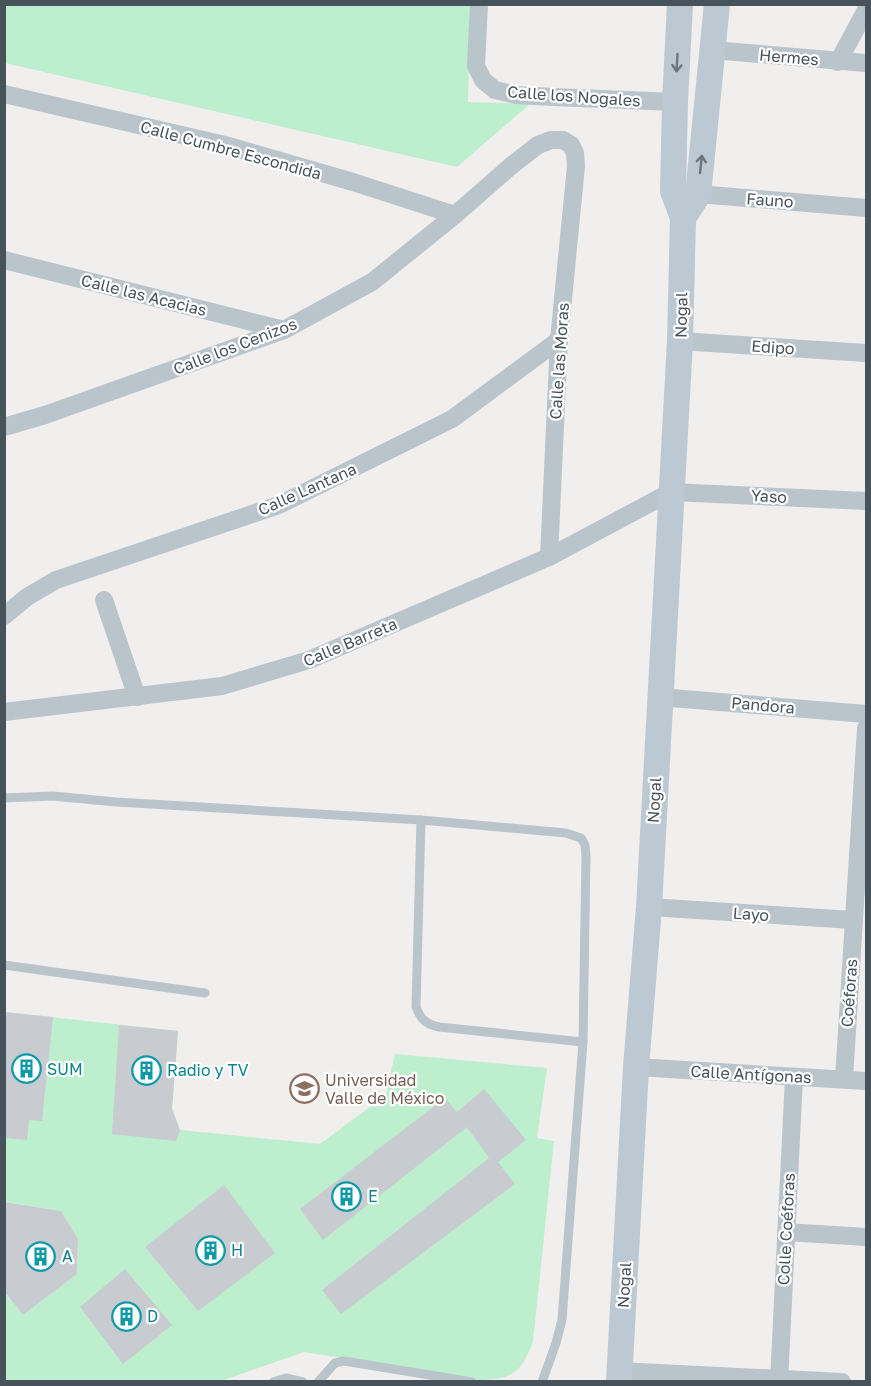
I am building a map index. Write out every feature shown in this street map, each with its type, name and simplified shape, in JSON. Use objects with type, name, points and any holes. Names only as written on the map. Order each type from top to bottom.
[{"type":"street","name":"Calle los Nogales","points":[[479,4],[476,66],[483,80],[495,90],[516,95],[675,102]]},
{"type":"street","points":[[680,4],[675,102],[686,193]]},
{"type":"street","points":[[686,193],[712,50],[717,4]]},
{"type":"street","points":[[838,62],[867,10]]},
{"type":"street","name":"Hermes","points":[[712,50],[867,63]]},
{"type":"street","name":"Calle Cumbre Escondida","points":[[4,94],[225,146],[353,182],[455,216]]},
{"type":"street","name":"Calle los Cenizos","points":[[4,427],[45,415],[284,330],[372,282],[455,216],[538,145],[551,140],[563,140],[571,145],[575,153],[576,166]]},
{"type":"street","name":"Calle las Moras","points":[[549,556],[559,340],[576,166]]},
{"type":"street","name":"Fauno","points":[[686,193],[867,208]]},
{"type":"street","name":"Nogal","points":[[619,1376],[636,1067],[649,907],[686,193]]},
{"type":"street","name":"Calle las Acacias","points":[[4,260],[284,330]]},
{"type":"street","name":"Calle Lantana","points":[[4,616],[27,597],[56,580],[279,505],[442,424],[559,340]]},
{"type":"street","name":"Edipo","points":[[680,341],[867,353]]},
{"type":"street","name":"Calle Barreta","points":[[4,712],[222,686],[309,660],[549,556],[671,492]]},
{"type":"street","name":"Yaso","points":[[671,492],[867,501]]},
{"type":"street","points":[[104,600],[137,697]]},
{"type":"street","name":"Pandora","points":[[659,697],[867,714]]},
{"type":"street","name":"Coéforas","points":[[844,1079],[867,728]]},
{"type":"street","name":"Layo","points":[[649,907],[854,920]]},
{"type":"street","name":"Calle Antígonas","points":[[636,1067],[867,1081]]},
{"type":"street","name":"Colle Coéforas","points":[[779,1380],[794,1077]]},
{"type":"street","points":[[786,1232],[867,1237]]},
{"type":"street","points":[[619,1376],[842,1382]]},
{"type":"lane","points":[[4,798],[53,796],[116,802],[422,820],[566,833],[581,838],[585,845],[586,856],[583,1042],[562,1320],[542,1382]]},
{"type":"lane","points":[[422,820],[416,1007],[420,1018],[428,1024],[439,1027],[583,1042]]},
{"type":"lane","points":[[4,965],[205,993]]},
{"type":"lane","points":[[318,1382],[335,1363],[344,1362],[472,1382]]},
{"type":"lane","points":[[273,1382],[286,1378],[303,1382]]},
{"type":"green space","points":[[5,5],[470,5],[468,102],[530,104],[457,167],[5,63]]},
{"type":"green space","points":[[5,1012],[178,1031],[172,1108],[180,1130],[320,1144],[386,1095],[395,1054],[547,1068],[537,1138],[554,1141],[533,1341],[525,1360],[508,1376],[479,1380],[304,1352],[221,1381],[5,1381],[4,1292],[23,1315],[77,1274],[78,1239],[61,1211],[5,1202]]},
{"type":"building","name":"SUM","points":[[4,1012],[53,1017],[42,1121],[29,1120],[27,1140],[4,1138]]},
{"type":"building","name":"Radio y TV","points":[[119,1025],[178,1031],[172,1109],[180,1130],[176,1141],[112,1134]]},
{"type":"building","name":"E","points":[[484,1089],[526,1140],[498,1162],[515,1184],[341,1314],[322,1290],[489,1158],[467,1127],[323,1240],[300,1209],[445,1098],[457,1112]]},
{"type":"building","name":"H","points":[[224,1185],[275,1253],[198,1311],[145,1247]]},
{"type":"building","name":"A","points":[[4,1202],[61,1211],[78,1239],[77,1274],[23,1315],[4,1291]]},
{"type":"building","name":"D","points":[[125,1269],[172,1325],[123,1364],[80,1307]]},
{"type":"place","name":"SUM","points":[[26,1069]]},
{"type":"place","name":"Radio y TV","points":[[146,1070]]},
{"type":"place","name":"Universidad Valle de México","points":[[304,1089]]},
{"type":"place","name":"E","points":[[347,1196]]},
{"type":"place","name":"H","points":[[210,1250]]},
{"type":"place","name":"A","points":[[41,1256]]},
{"type":"place","name":"D","points":[[126,1316]]}]
